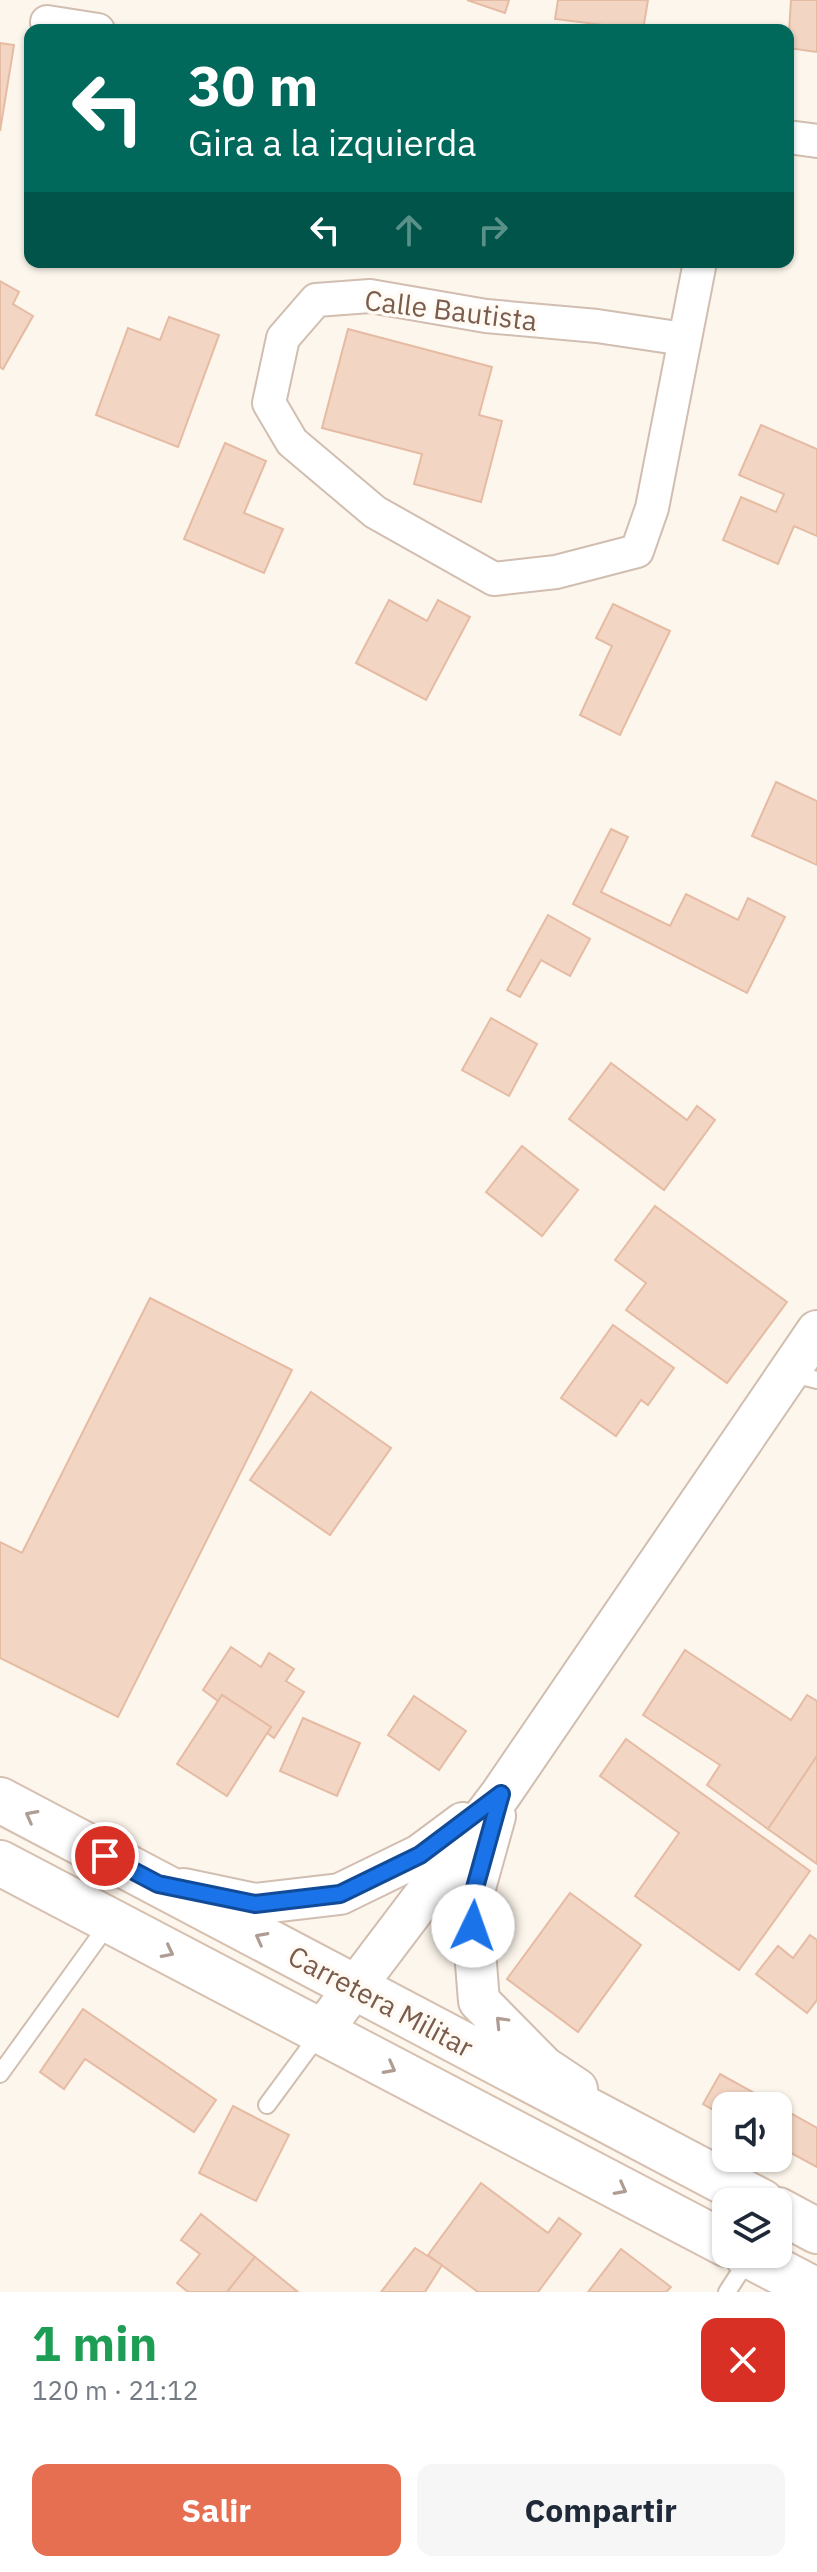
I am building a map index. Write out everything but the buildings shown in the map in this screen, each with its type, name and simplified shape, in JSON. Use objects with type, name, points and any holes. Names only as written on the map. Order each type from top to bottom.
[{"type":"main road","name":"Carretera Militar","points":[[0,1800],[735,2188]]},
{"type":"main road","name":"Carretera Militar","points":[[0,1863],[712,2236]]},
{"type":"main road","points":[[792,2218],[817,2231]]},
{"type":"main road","name":"Carretera Militar","points":[[773,2268],[817,2291]]},
{"type":"street","points":[[47,22],[60,24]]},
{"type":"street","points":[[794,138],[817,141]]},
{"type":"street","name":"Calle Bautista","points":[[684,339],[597,326],[486,316],[370,296],[316,300],[283,338],[269,403],[292,442],[375,512],[494,579],[556,572],[637,551],[652,508],[699,268]]},
{"type":"street","points":[[321,2032],[501,1794],[802,1376],[817,1331]]},
{"type":"street","points":[[158,1884],[255,1904],[340,1894],[420,1855],[501,1794]]},
{"type":"street","points":[[501,1794],[471,1902],[479,2001],[544,2067],[672,2156]]},
{"type":"lane","points":[[0,2074],[110,1922]]},
{"type":"lane","points":[[267,2105],[321,2032]]},
{"type":"lane","points":[[727,2292],[735,2268]]},
{"type":"route","points":[[105,1856],[158,1884],[255,1904],[340,1894],[420,1855],[501,1794],[471,1902],[473,1926]]}]
